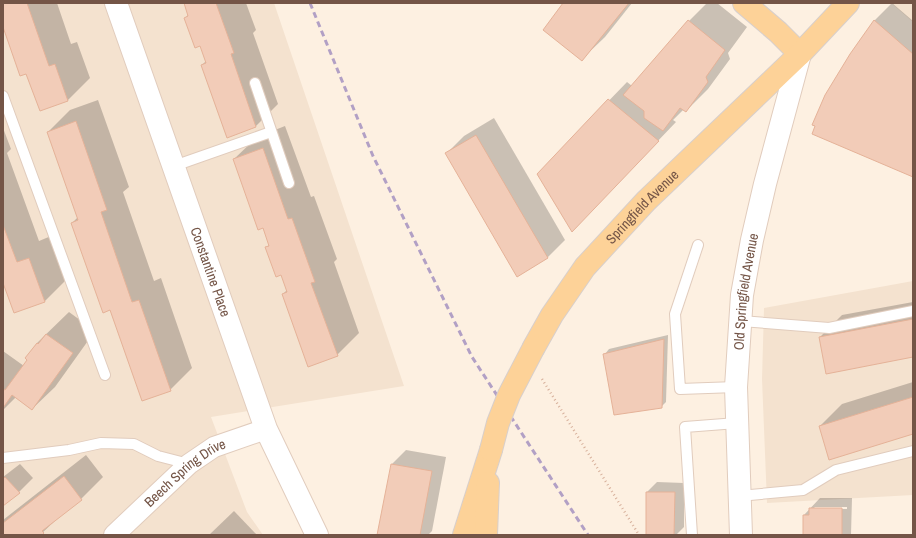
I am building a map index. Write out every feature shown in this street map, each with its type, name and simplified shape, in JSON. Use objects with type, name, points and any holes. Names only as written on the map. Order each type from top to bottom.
[{"type":"main road","points":[[744,3],[778,32],[800,54]]},
{"type":"main road","name":"Springfield Avenue","points":[[464,535],[498,423],[509,395],[552,315],[585,267],[646,201],[800,54],[848,3]]},
{"type":"main road","name":"Springfield Avenue","points":[[486,535],[487,497],[491,450]]},
{"type":"street","name":"Constantine Place","points":[[116,3],[266,429],[317,535]]},
{"type":"street","name":"Old Springfield Avenue","points":[[741,535],[736,387],[742,295],[764,184],[800,54]]},
{"type":"street","name":"Beech Spring Drive","points":[[114,535],[189,464],[214,447],[266,429]]},
{"type":"lane","points":[[255,83],[289,183]]},
{"type":"lane","points":[[3,96],[105,375]]},
{"type":"lane","points":[[174,166],[272,132]]},
{"type":"lane","points":[[698,245],[675,314],[680,389],[736,387]]},
{"type":"lane","points":[[741,321],[829,328],[913,311]]},
{"type":"lane","points":[[692,535],[685,427],[737,423]]},
{"type":"lane","points":[[3,458],[69,450],[101,443],[134,444],[158,456],[189,464]]},
{"type":"lane","points":[[739,496],[803,490],[836,470],[913,451]]},
{"type":"path","points":[[531,352],[639,535]]},
{"type":"shaded area","points":[[3,3],[274,3],[404,386],[211,417],[247,512],[263,535],[3,535]]},
{"type":"shaded area","points":[[891,3],[913,3],[913,22]]},
{"type":"shaded area","points":[[913,281],[913,495],[767,503],[762,379],[764,308]]},
{"type":"building","points":[[3,3],[27,3],[49,66],[55,64],[68,101],[40,111],[26,74],[20,76],[3,27]]},
{"type":"building","points":[[184,3],[216,3],[234,53],[231,54],[256,127],[227,138],[201,65],[206,63],[200,46],[195,48],[184,18],[188,16]]},
{"type":"building","points":[[563,3],[629,3],[582,61],[543,30]]},
{"type":"building","points":[[688,20],[725,50],[706,77],[708,82],[686,112],[680,108],[663,131],[644,118],[644,111],[623,95]]},
{"type":"building","points":[[874,20],[913,54],[913,177],[812,134],[815,126],[812,125],[825,95],[850,54]]},
{"type":"building","points":[[608,99],[659,141],[572,232],[537,174]]},
{"type":"building","points":[[76,121],[107,210],[101,212],[132,302],[139,300],[171,391],[142,401],[110,310],[103,313],[71,223],[78,220],[47,132]]},
{"type":"building","points":[[476,135],[548,258],[517,277],[445,153]]},
{"type":"building","points":[[263,148],[288,219],[292,218],[315,282],[311,283],[338,356],[308,367],[282,294],[287,292],[281,275],[276,277],[265,247],[269,246],[263,228],[258,230],[233,159]]},
{"type":"building","points":[[3,225],[17,262],[29,258],[45,302],[14,313],[3,283]]},
{"type":"building","points":[[913,319],[913,357],[826,374],[819,337]]},
{"type":"building","points":[[46,334],[73,353],[32,410],[12,395],[3,408],[3,389],[5,390],[27,360],[25,358]]},
{"type":"building","points":[[664,339],[662,408],[614,415],[603,354]]},
{"type":"building","points":[[913,397],[913,434],[829,460],[819,426]]},
{"type":"building","points":[[391,464],[432,471],[420,535],[377,535]]},
{"type":"building","points":[[64,476],[82,500],[42,531],[44,533],[42,535],[3,535],[3,523]]},
{"type":"building","points":[[5,477],[20,493],[3,506],[3,479]]},
{"type":"building","points":[[646,492],[675,492],[674,535],[646,535]]},
{"type":"building","points":[[809,508],[842,508],[842,535],[803,535],[803,515],[809,515]]},
{"type":"railway","points":[[310,3],[373,156],[472,357],[588,535]]}]
